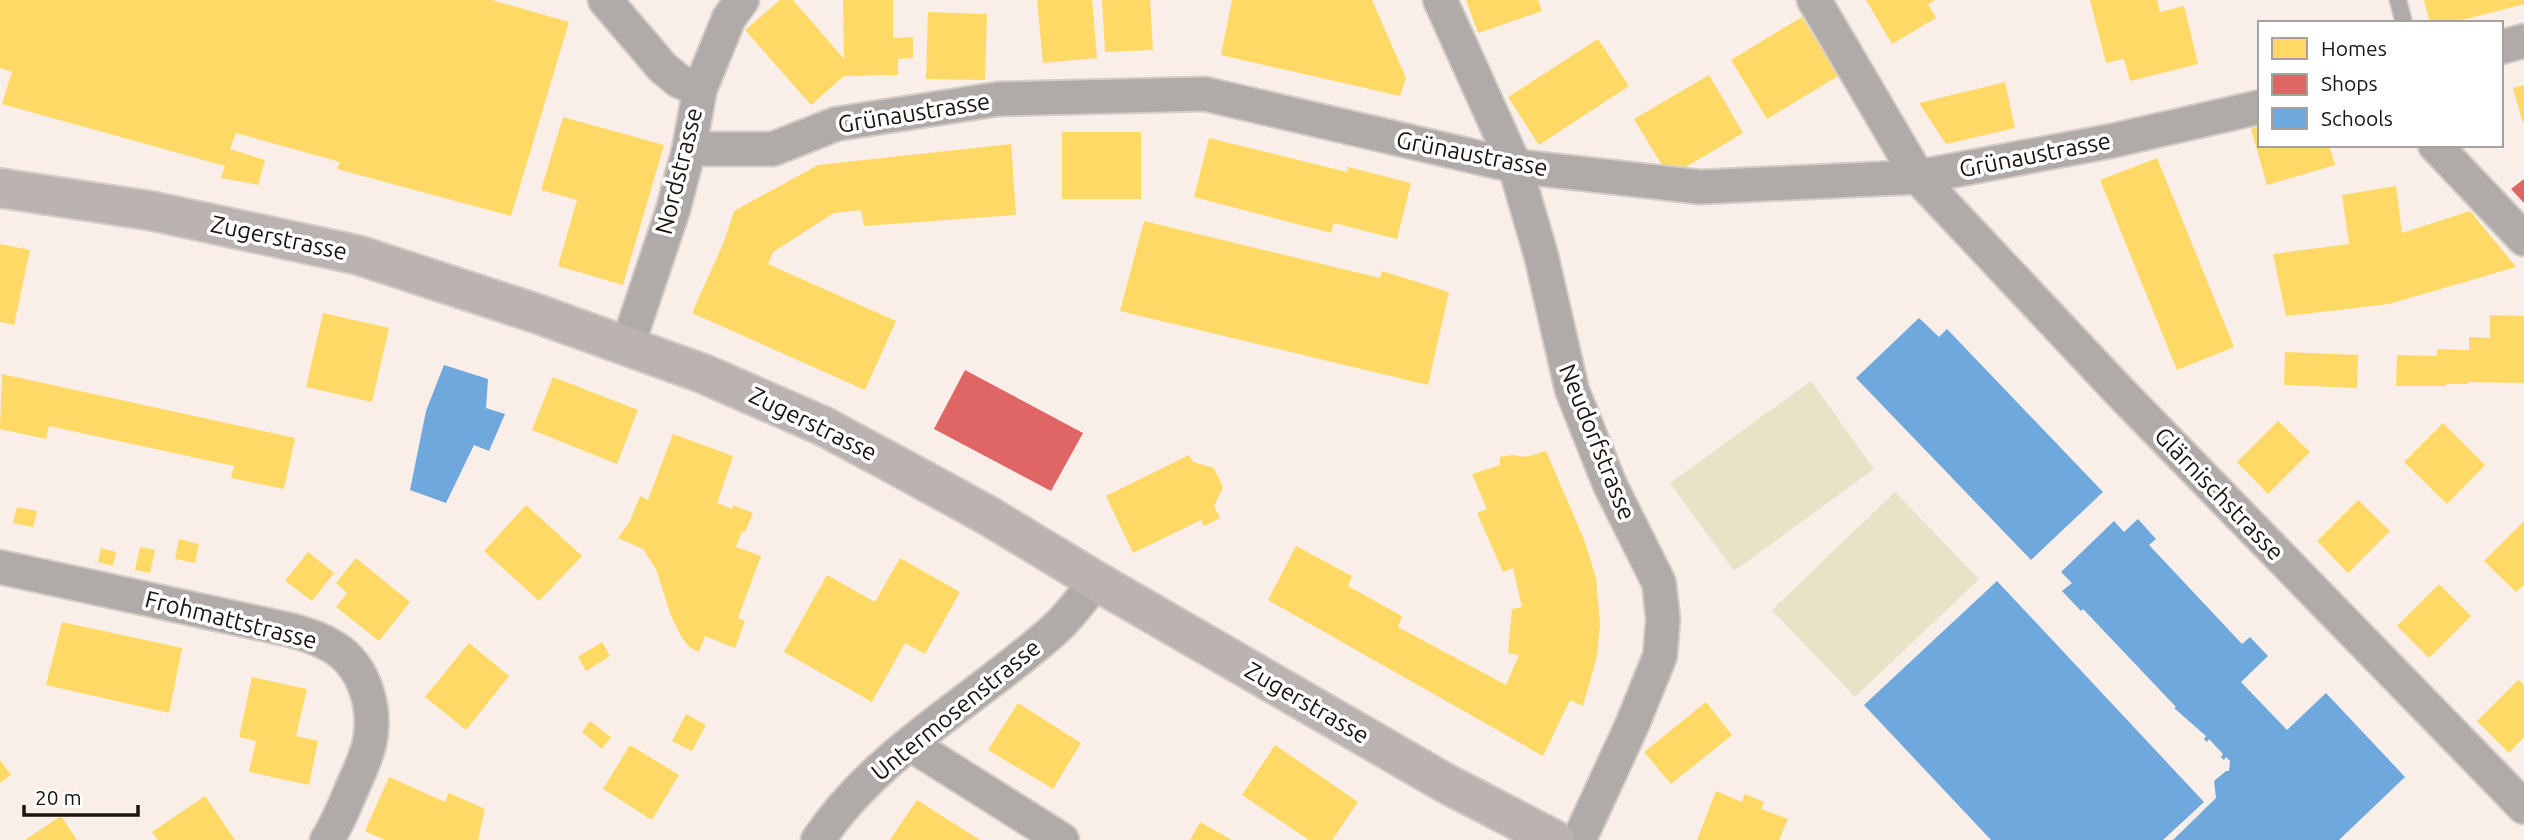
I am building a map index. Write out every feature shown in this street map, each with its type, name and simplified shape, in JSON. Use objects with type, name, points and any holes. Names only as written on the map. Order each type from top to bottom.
[{"type":"main road","name":"Zugerstrasse","points":[[0,188],[152,211],[358,255],[454,285],[704,374],[823,425],[987,515],[1447,784],[1555,840]]},
{"type":"street","points":[[605,0],[663,68],[680,81],[700,89]]},
{"type":"street","name":"Nordstrasse","points":[[627,347],[673,210],[689,149],[700,89],[729,18],[742,0]]},
{"type":"street","name":"Neudorfstrasse","points":[[1440,0],[1516,166],[1541,255],[1572,390],[1610,485],[1659,583],[1664,618],[1660,656],[1632,726],[1579,840]]},
{"type":"street","name":"Glärnischstrasse","points":[[1814,0],[1918,177],[2121,393],[2524,807]]},
{"type":"street","points":[[2503,46],[2524,41]]},
{"type":"street","name":"Grünaustrasse","points":[[689,149],[773,149],[836,124],[998,99],[1205,94],[1516,166],[1700,187],[1918,177],[2111,141],[2258,107]]},
{"type":"street","points":[[2437,147],[2524,239]]},
{"type":"street","name":"Frohmattstrasse","points":[[0,567],[290,630],[314,636],[337,649],[355,668],[367,690],[371,713],[369,743],[336,827],[327,840]]},
{"type":"street","name":"Untermosenstrasse","points":[[817,840],[832,818],[910,744],[1056,629],[1096,581]]},
{"type":"street","points":[[910,744],[1062,840]]},
{"type":"lane","points":[[2398,0],[2403,21]]},
{"type":"shaded area","points":[[1811,381],[1874,469],[1734,571],[1670,483]]},
{"type":"shaded area","points":[[1895,492],[1979,579],[1855,697],[1772,610]]},
{"type":"building: Homes","points":[[0,0],[492,0],[569,22],[511,216],[337,169],[340,162],[236,133],[230,149],[265,160],[258,185],[221,178],[225,166],[2,104],[12,72],[0,68]]},
{"type":"building: Homes","points":[[780,0],[793,0],[844,59],[843,0],[893,0],[893,38],[913,37],[913,58],[898,59],[898,75],[844,76],[811,105],[745,30]]},
{"type":"building: Homes","points":[[1037,0],[1092,0],[1097,58],[1043,63]]},
{"type":"building: Homes","points":[[1102,0],[1150,0],[1153,50],[1105,52]]},
{"type":"building: Homes","points":[[1232,0],[1372,0],[1406,78],[1400,96],[1221,55]]},
{"type":"building: Homes","points":[[1466,0],[1538,0],[1542,11],[1478,33]]},
{"type":"building: Homes","points":[[1866,0],[1935,0],[1928,4],[1936,18],[1892,44]]},
{"type":"building: Homes","points":[[2090,0],[2157,0],[2160,12],[2184,6],[2198,64],[2130,81],[2124,59],[2106,63]]},
{"type":"building: Homes","points":[[2424,0],[2524,0],[2524,4],[2459,21],[2429,21]]},
{"type":"building: Homes","points":[[928,12],[987,14],[985,80],[926,79]]},
{"type":"building: Homes","points":[[1802,17],[1838,76],[1767,119],[1731,60]]},
{"type":"building: Homes","points":[[1598,39],[1629,86],[1539,145],[1508,97]]},
{"type":"building: Homes","points":[[1709,75],[1743,133],[1669,177],[1634,119]]},
{"type":"building: Homes","points":[[2005,82],[2015,128],[1946,144],[1919,103]]},
{"type":"building: Homes","points":[[2524,85],[2524,122],[2523,123],[2513,88]]},
{"type":"building: Homes","points":[[563,117],[664,145],[623,285],[558,266],[577,200],[541,190]]},
{"type":"building: Homes","points":[[2258,127],[2258,147],[2330,147],[2335,165],[2267,185],[2251,129]]},
{"type":"building: Homes","points":[[1062,132],[1141,132],[1141,199],[1062,199]]},
{"type":"building: Homes","points":[[1209,138],[1347,172],[1348,167],[1411,183],[1397,239],[1334,223],[1331,233],[1194,197]]},
{"type":"building: Homes","points":[[1011,144],[1016,215],[864,226],[861,210],[834,213],[773,252],[768,264],[896,321],[865,390],[692,313],[723,244],[734,211],[818,165]]},
{"type":"building: Homes","points":[[2157,158],[2234,347],[2177,370],[2100,180]]},
{"type":"building: Homes","points":[[2396,186],[2402,233],[2470,211],[2516,267],[2389,304],[2286,316],[2273,254],[2349,244],[2342,195]]},
{"type":"building: Homes","points":[[1144,221],[1380,278],[1382,271],[1449,292],[1428,385],[1120,311]]},
{"type":"building: Homes","points":[[0,244],[30,250],[14,325],[0,322]]},
{"type":"building: Homes","points":[[323,313],[389,328],[372,402],[306,387]]},
{"type":"building: Homes","points":[[2490,315],[2524,316],[2524,383],[2468,382],[2446,386],[2396,386],[2397,355],[2437,356],[2437,349],[2469,350],[2469,337],[2490,338]]},
{"type":"building: Homes","points":[[2285,352],[2358,355],[2357,388],[2284,385]]},
{"type":"building: Homes","points":[[2,374],[295,438],[284,489],[231,478],[234,466],[49,426],[46,439],[0,429]]},
{"type":"building: Homes","points":[[553,377],[638,410],[617,464],[532,430]]},
{"type":"building: Homes","points":[[2278,421],[2310,452],[2268,494],[2237,462]]},
{"type":"building: Homes","points":[[2443,423],[2485,465],[2447,504],[2404,462]]},
{"type":"building: Homes","points":[[673,434],[733,456],[717,503],[732,509],[733,505],[753,513],[736,547],[761,556],[738,618],[745,621],[735,648],[705,636],[699,652],[689,647],[671,616],[656,569],[643,549],[618,538],[630,521],[640,496],[648,500]]},
{"type":"building: Homes","points":[[1546,451],[1585,542],[1596,578],[1600,624],[1597,656],[1583,706],[1570,700],[1543,756],[1268,600],[1296,546],[1352,576],[1348,586],[1402,616],[1398,627],[1506,685],[1519,655],[1508,653],[1512,609],[1522,607],[1513,568],[1503,572],[1477,513],[1487,509],[1472,474],[1500,465],[1500,457],[1526,457]]},
{"type":"building: Homes","points":[[1189,455],[1193,462],[1214,468],[1223,487],[1214,506],[1220,518],[1204,526],[1201,520],[1133,553],[1106,496]]},
{"type":"building: Homes","points":[[2358,500],[2390,531],[2348,573],[2317,541]]},
{"type":"building: Homes","points":[[526,505],[582,556],[539,601],[484,551]]},
{"type":"building: Homes","points":[[17,507],[37,511],[33,527],[13,523]]},
{"type":"building: Homes","points":[[2524,521],[2524,585],[2516,592],[2484,561]]},
{"type":"building: Homes","points":[[179,539],[199,544],[195,563],[175,559]]},
{"type":"building: Homes","points":[[140,547],[155,550],[150,573],[135,570]]},
{"type":"building: Homes","points":[[101,548],[116,552],[113,566],[98,562]]},
{"type":"building: Homes","points":[[308,552],[334,573],[312,601],[285,581]]},
{"type":"building: Homes","points":[[356,558],[410,602],[379,641],[336,607],[347,593],[336,583]]},
{"type":"building: Homes","points":[[900,558],[960,592],[925,654],[905,643],[872,702],[784,652],[827,575],[875,602]]},
{"type":"building: Homes","points":[[2439,584],[2471,616],[2429,658],[2397,626]]},
{"type":"building: Homes","points":[[62,622],[182,648],[169,713],[46,685]]},
{"type":"building: Homes","points":[[602,642],[610,656],[586,671],[578,657]]},
{"type":"building: Homes","points":[[469,643],[509,676],[466,730],[425,697]]},
{"type":"building: Homes","points":[[252,677],[307,689],[296,736],[318,741],[309,785],[249,772],[256,741],[239,737]]},
{"type":"building: Homes","points":[[2518,680],[2524,685],[2524,737],[2509,753],[2477,721]]},
{"type":"building: Homes","points":[[1706,702],[1732,735],[1671,784],[1644,752]]},
{"type":"building: Homes","points":[[1018,703],[1081,743],[1053,789],[988,750]]},
{"type":"building: Homes","points":[[686,714],[706,725],[692,751],[672,741]]},
{"type":"building: Homes","points":[[590,721],[611,737],[602,749],[582,732]]},
{"type":"building: Homes","points":[[630,745],[679,775],[652,820],[603,789]]},
{"type":"building: Homes","points":[[1275,745],[1358,802],[1332,840],[1309,840],[1242,795]]},
{"type":"building: Homes","points":[[0,760],[11,775],[0,783]]},
{"type":"building: Homes","points":[[389,777],[445,802],[449,793],[485,809],[478,840],[385,840],[365,831]]},
{"type":"building: Homes","points":[[1716,791],[1742,802],[1745,794],[1764,802],[1761,809],[1788,819],[1779,840],[1697,840]]},
{"type":"building: Homes","points":[[205,796],[235,840],[158,840],[152,832]]},
{"type":"building: Homes","points":[[917,800],[980,840],[890,840]]},
{"type":"building: Homes","points":[[61,816],[77,840],[25,840]]},
{"type":"building: Homes","points":[[1200,822],[1232,840],[1190,840]]},
{"type":"building: Shops","points":[[2524,179],[2524,203],[2511,189]]},
{"type":"building: Shops","points":[[965,370],[1083,433],[1051,491],[934,429]]},
{"type":"building: Schools","points":[[1919,318],[1939,337],[1947,329],[2103,492],[2031,560],[1856,378]]},
{"type":"building: Schools","points":[[444,365],[488,379],[486,408],[505,414],[489,451],[474,445],[446,503],[410,490],[426,411]]},
{"type":"building: Schools","points":[[2138,519],[2156,539],[2149,545],[2242,644],[2250,637],[2268,656],[2241,682],[2287,730],[2326,693],[2405,777],[2339,840],[2173,840],[2216,798],[2214,781],[2229,771],[2230,761],[2221,757],[2223,754],[2209,739],[2207,742],[2204,739],[2206,736],[2174,708],[2176,707],[2083,609],[2081,611],[2062,591],[2072,583],[2061,572],[2114,521],[2124,532]]},
{"type":"building: Schools","points":[[1997,581],[2204,802],[2163,840],[1991,840],[1864,705]]}]
